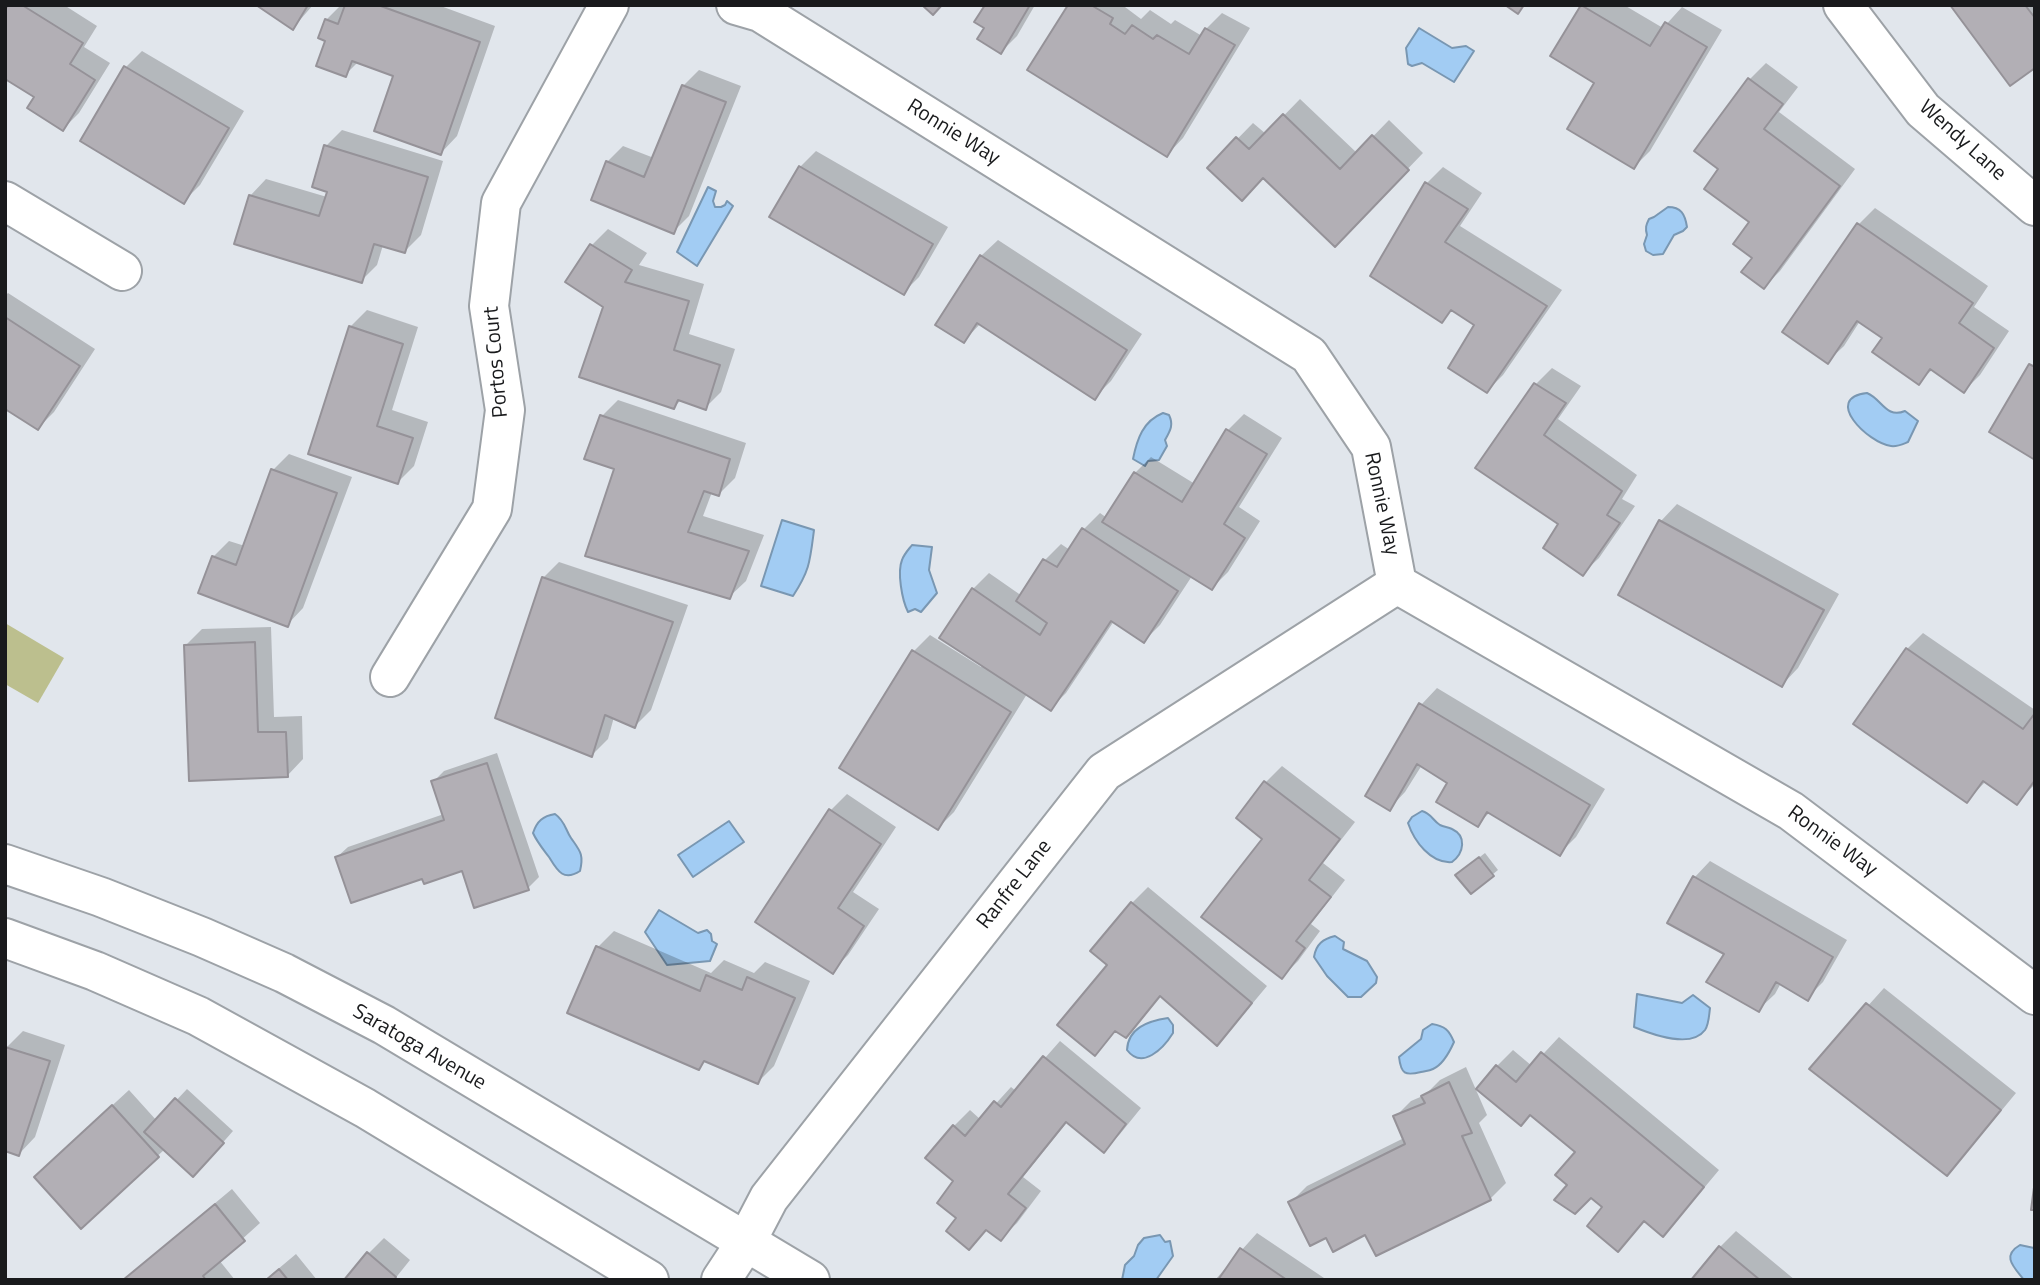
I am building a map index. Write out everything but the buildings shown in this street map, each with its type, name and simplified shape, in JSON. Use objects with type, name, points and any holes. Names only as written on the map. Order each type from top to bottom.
[{"type":"street","name":"Portos Court","points":[[390,677],[492,509],[505,410],[489,306],[501,202],[609,5]]},
{"type":"street","name":"Ronnie Way","points":[[736,5],[760,12],[1309,355],[1371,447],[1397,584],[1791,811],[2035,995]]},
{"type":"street","name":"Wendy Lane","points":[[1843,5],[1923,110],[2035,206]]},
{"type":"street","points":[[5,201],[122,271]]},
{"type":"street","name":"Ranfre Lane","points":[[721,1280],[746,1242],[769,1198],[1104,772],[1397,584]]},
{"type":"street","name":"Saratoga Avenue","points":[[5,864],[101,897],[284,973],[384,1026],[810,1280]]},
{"type":"street","points":[[5,938],[95,971],[198,1016],[365,1108],[649,1280]]},
{"type":"green space","points":[[5,623],[64,658],[38,703],[5,684]]},
{"type":"water","points":[[1419,28],[1452,48],[1466,46],[1474,51],[1454,82],[1422,63],[1412,66],[1408,64],[1406,48]]},
{"type":"water","points":[[708,187],[716,191],[713,201],[715,207],[725,205],[727,201],[733,206],[697,266],[677,252]]},
{"type":"water","points":[[1668,207],[1682,212],[1687,227],[1674,235],[1663,254],[1653,255],[1646,251],[1644,244],[1647,225],[1649,219]]},
{"type":"water","points":[[1867,393],[1889,410],[1899,413],[1905,411],[1918,421],[1908,442],[1893,446],[1882,443],[1861,429],[1849,411],[1849,403],[1854,397]]},
{"type":"water","points":[[1163,413],[1169,415],[1171,422],[1165,440],[1167,446],[1159,460],[1148,461],[1145,466],[1133,459],[1137,444],[1150,421]]},
{"type":"water","points":[[782,520],[814,530],[808,565],[793,596],[761,586]]},
{"type":"water","points":[[912,545],[932,547],[929,570],[937,593],[921,612],[915,609],[908,612],[901,586],[901,565]]},
{"type":"water","points":[[1422,811],[1460,836],[1461,849],[1452,862],[1444,862],[1430,855],[1414,837],[1408,823]]},
{"type":"water","points":[[555,814],[563,822],[580,853],[580,871],[574,874],[565,875],[558,870],[533,833],[541,820]]},
{"type":"water","points":[[729,821],[744,842],[693,877],[678,855]]},
{"type":"water","points":[[659,910],[698,933],[707,930],[711,934],[712,941],[717,944],[710,961],[667,965],[645,932]]},
{"type":"water","points":[[1335,936],[1344,942],[1343,949],[1367,961],[1377,977],[1376,983],[1361,997],[1348,997],[1327,976],[1314,957],[1321,943]]},
{"type":"water","points":[[1637,994],[1682,1003],[1693,995],[1710,1008],[1705,1030],[1699,1036],[1681,1039],[1660,1036],[1634,1027]]},
{"type":"water","points":[[1168,1018],[1173,1025],[1173,1033],[1158,1051],[1146,1058],[1139,1058],[1127,1050],[1131,1036],[1140,1027]]},
{"type":"water","points":[[1432,1024],[1443,1027],[1454,1042],[1443,1061],[1433,1069],[1411,1074],[1405,1072],[1399,1057],[1421,1039],[1423,1030]]},
{"type":"water","points":[[1160,1235],[1165,1242],[1170,1241],[1173,1256],[1156,1280],[1122,1280],[1125,1265],[1134,1256],[1138,1245],[1144,1238]]},
{"type":"water","points":[[2020,1245],[2034,1248],[2035,1280],[2024,1280],[2011,1262],[2011,1253]]}]
